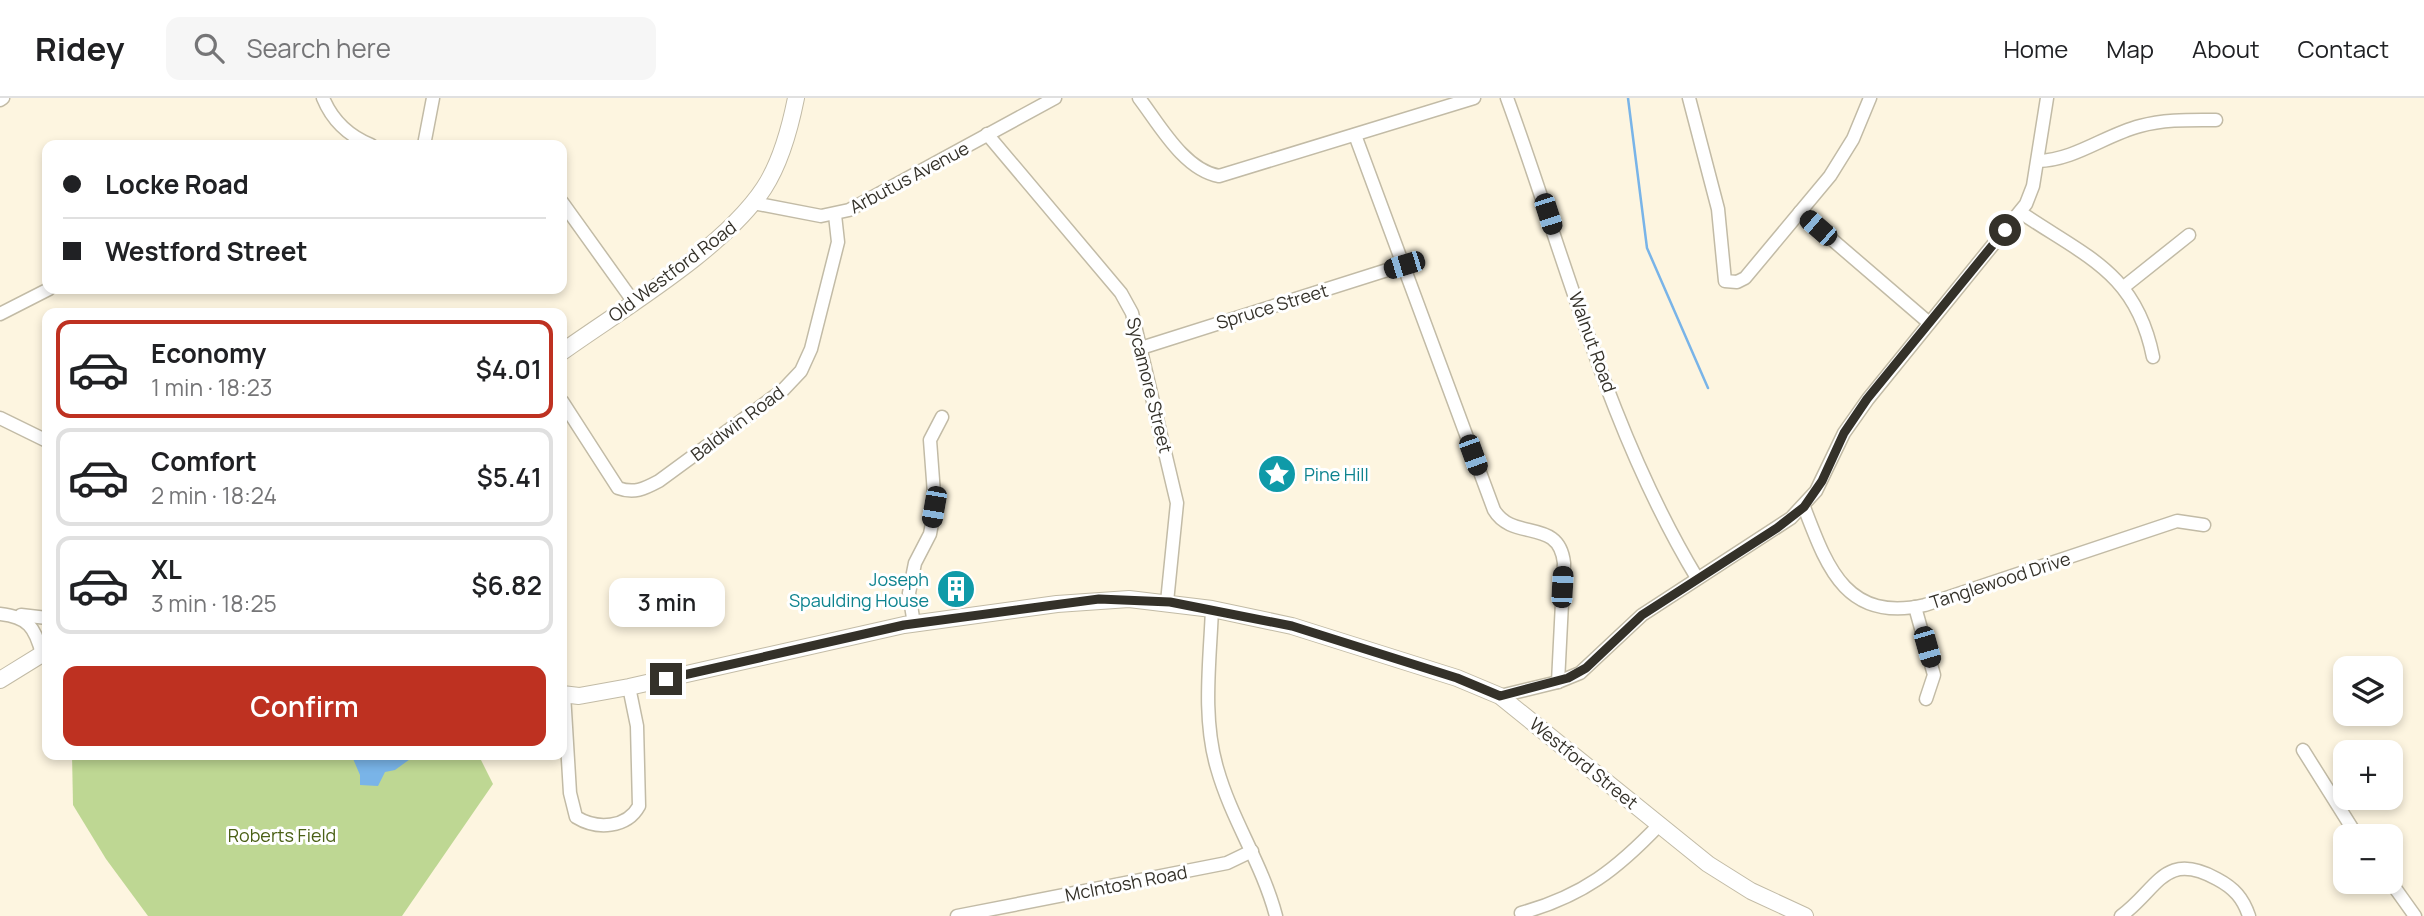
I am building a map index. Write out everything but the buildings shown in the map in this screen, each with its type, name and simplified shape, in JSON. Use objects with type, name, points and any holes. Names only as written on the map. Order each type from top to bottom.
[{"type":"main road","name":"Old Westford Road","points":[[567,348],[712,244],[738,221],[753,203],[776,164],[796,98]]},
{"type":"main road","name":"Westford Street","points":[[567,694],[579,696],[629,687],[914,624],[1099,599],[1167,602],[1212,609],[1292,626],[1457,678],[1500,696],[1731,879],[1805,916]]},
{"type":"main road","points":[[0,680],[42,654]]},
{"type":"street","points":[[323,98],[327,110],[346,140]]},
{"type":"street","points":[[426,140],[433,98]]},
{"type":"street","name":"Arbutus Avenue","points":[[753,203],[821,216],[835,215],[893,187],[1055,98]]},
{"type":"street","points":[[1139,98],[1187,157],[1201,170],[1219,176],[1474,98]]},
{"type":"street","name":"Walnut Road","points":[[1507,98],[1626,435],[1665,525],[1697,579]]},
{"type":"street","points":[[1689,98],[1718,209],[1725,281],[1737,282],[1745,278],[1830,176],[1853,139],[1870,98]]},
{"type":"street","points":[[1500,696],[1558,682],[1580,673],[1642,615],[1777,528],[1804,507],[1822,481],[1844,433],[2031,195],[2048,98]]},
{"type":"street","points":[[2038,161],[2066,157],[2139,126],[2182,120],[2216,120]]},
{"type":"street","name":"Sycamore Street","points":[[987,134],[1121,293],[1132,313],[1177,503],[1167,602]]},
{"type":"street","points":[[1356,135],[1494,510],[1508,523],[1554,538],[1561,548],[1564,563],[1558,682]]},
{"type":"street","points":[[567,209],[633,301]]},
{"type":"street","points":[[1800,212],[1928,323]]},
{"type":"street","points":[[2020,212],[2125,286],[2143,320],[2153,358]]},
{"type":"street","name":"Baldwin Road","points":[[567,409],[618,488],[627,492],[641,491],[659,481],[783,390],[801,371],[811,349],[838,242],[835,215]]},
{"type":"street","points":[[2125,286],[2189,235]]},
{"type":"street","name":"Spruce Street","points":[[1141,348],[1404,265]]},
{"type":"street","points":[[0,314],[42,293]]},
{"type":"street","points":[[914,624],[909,593],[915,563],[930,534],[934,507],[930,440],[942,417]]},
{"type":"street","points":[[0,418],[42,439]]},
{"type":"street","name":"Tanglewood Drive","points":[[1804,507],[1828,568],[1844,588],[1856,597],[1882,607],[1915,607],[2177,521],[2204,525]]},
{"type":"street","points":[[1915,607],[1934,675],[1926,699]]},
{"type":"street","points":[[1212,609],[1211,736],[1224,789],[1239,828],[1267,880],[1276,916]]},
{"type":"street","points":[[0,614],[42,618]]},
{"type":"street","points":[[0,614],[29,622],[42,645]]},
{"type":"street","points":[[567,751],[570,793],[576,817],[585,823],[623,824],[633,818],[639,806],[637,726],[629,687]]},
{"type":"street","points":[[2303,750],[2349,824]]},
{"type":"street","points":[[1521,913],[1543,907],[1593,883],[1621,865],[1660,824]]},
{"type":"street","name":"McIntosh Road","points":[[957,916],[1227,863],[1252,851]]},
{"type":"street","points":[[2121,916],[2165,874],[2186,867],[2204,872],[2232,888],[2244,902],[2249,916],[2261,916]]},
{"type":"street","points":[[2399,894],[2415,916]]},
{"type":"green space","name":"Roberts Field","points":[[72,760],[481,760],[493,784],[402,916],[148,916],[106,859],[73,805]]},
{"type":"water","points":[[354,760],[409,760],[395,770],[385,772],[378,786],[360,785],[360,775]]},
{"type":"waterway","points":[[1628,98],[1647,248],[1708,388]]},
{"type":"place","name":"Pine Hill","points":[[1277,474]]},
{"type":"place","name":"Joseph Spaulding House","points":[[956,589]]},
{"type":"route","points":[[666,679],[904,625],[1099,599],[1129,599],[1170,602],[1292,626],[1457,678],[1500,696],[1558,682],[1580,673],[1642,615],[1777,528],[1804,507],[1822,481],[1844,433],[1867,399],[2005,230]]}]
